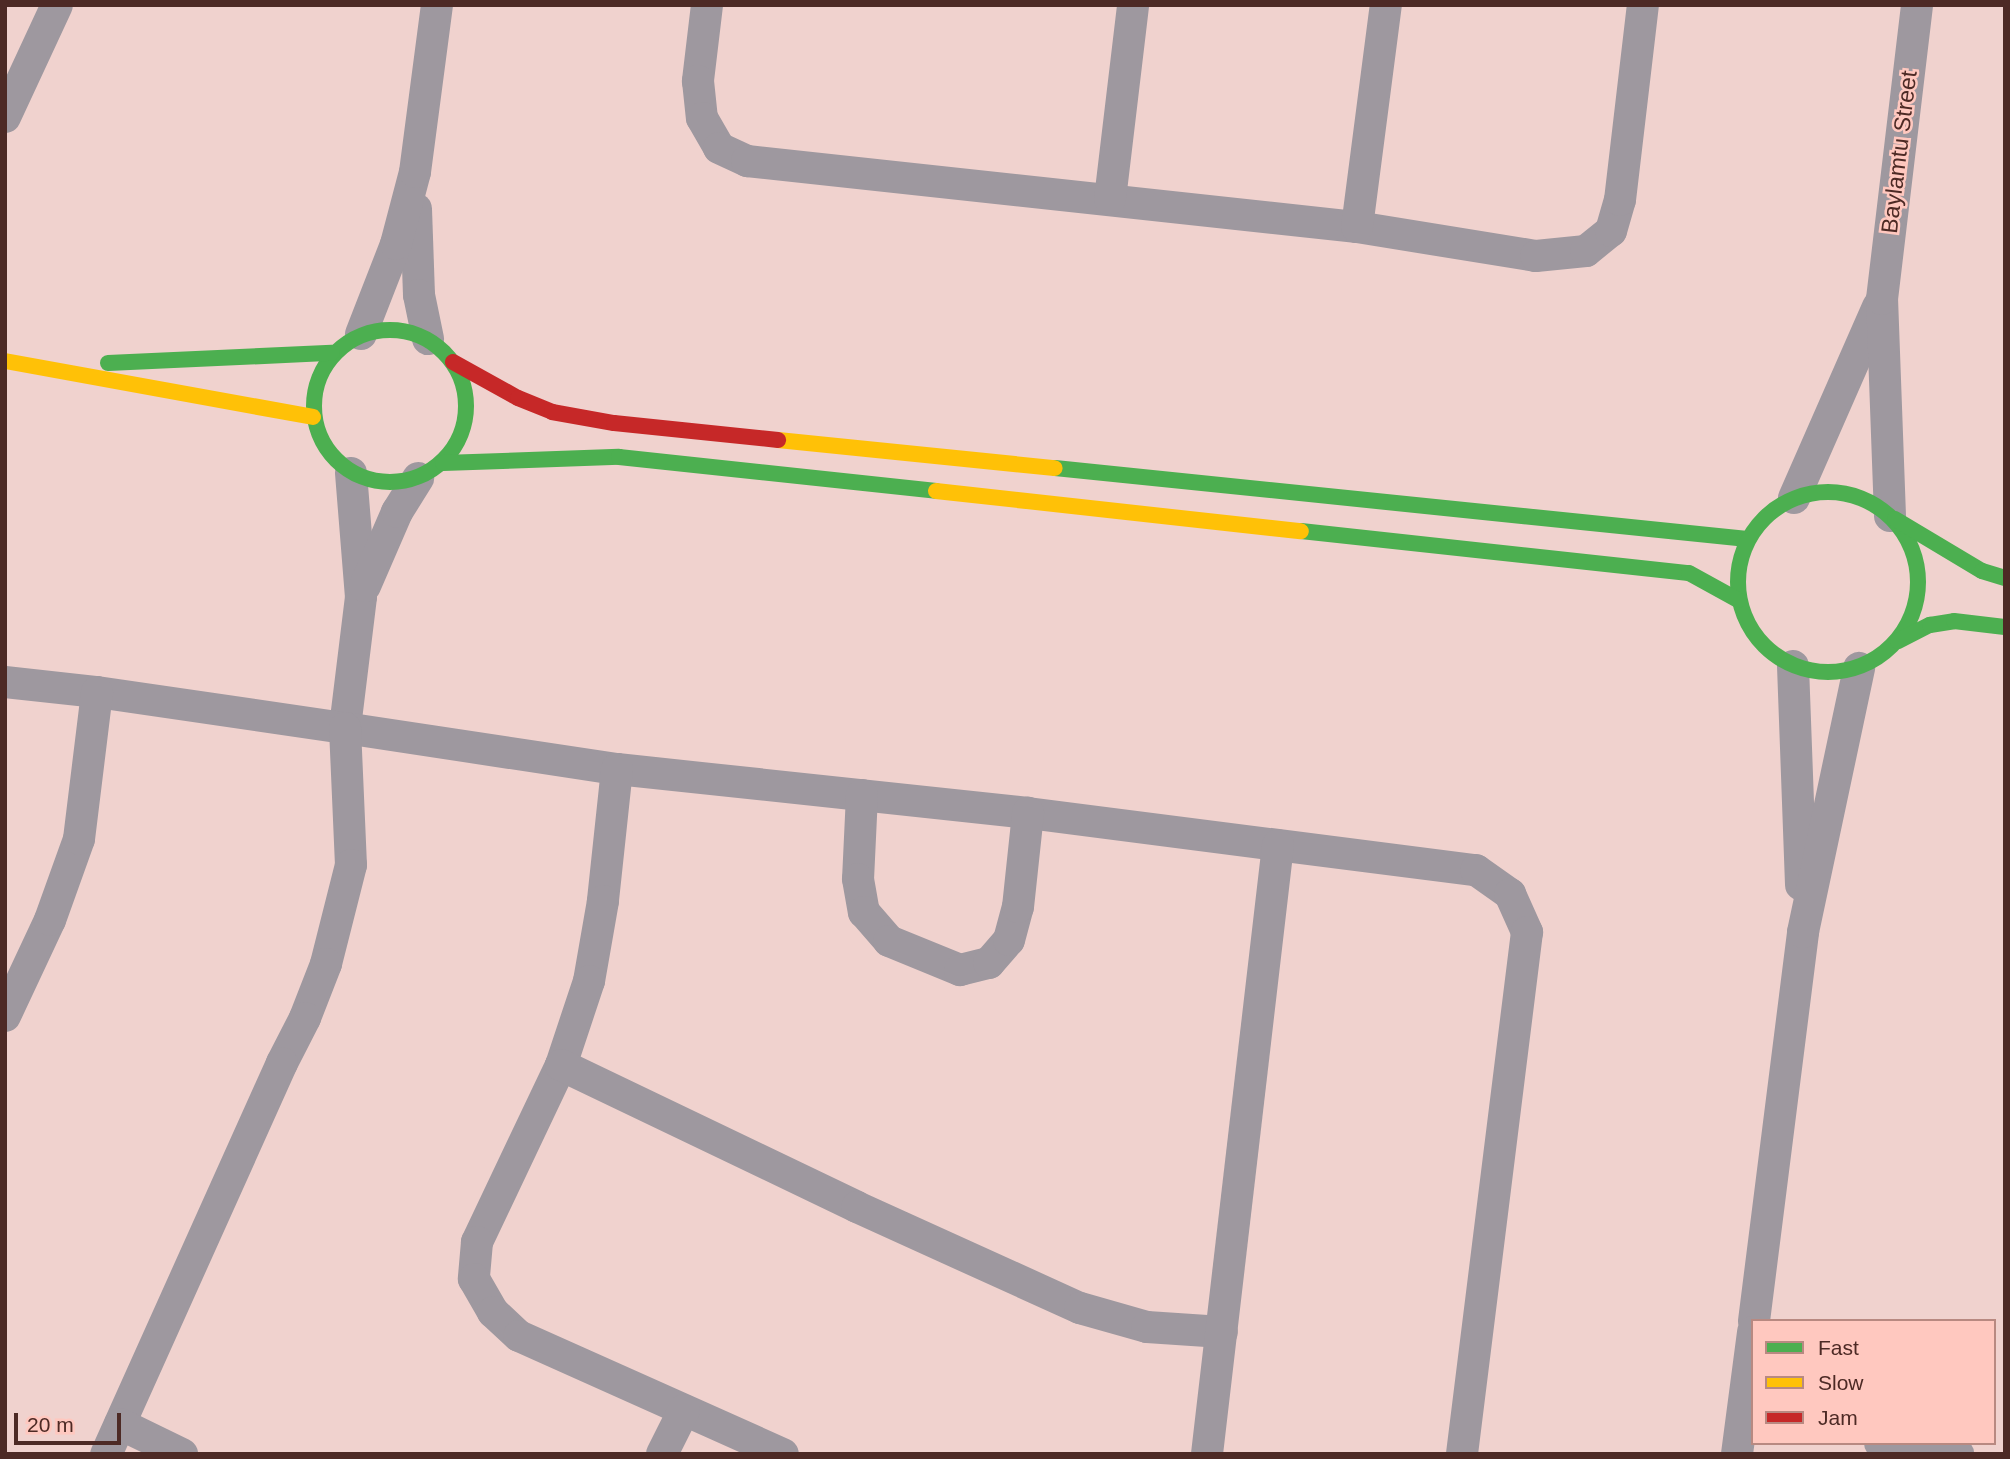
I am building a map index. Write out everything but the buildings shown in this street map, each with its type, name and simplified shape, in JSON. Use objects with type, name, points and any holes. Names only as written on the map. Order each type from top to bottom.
[{"type":"street","points":[[5,117],[57,5]]},
{"type":"street","points":[[361,334],[396,244],[415,172],[438,5]]},
{"type":"street","points":[[706,5],[698,81],[702,118],[719,148],[747,161],[1357,227],[1536,256],[1586,251],[1611,231],[1620,200],[1643,5]]},
{"type":"street","points":[[1110,199],[1133,5]]},
{"type":"street","points":[[1357,227],[1386,5]]},
{"type":"street","name":"Baylamtu Street","points":[[1890,516],[1882,299],[1917,5]]},
{"type":"street","points":[[415,172],[419,295],[428,339]]},
{"type":"street","name":"Baylamtu Street","points":[[1794,498],[1882,299]]},
{"type":"street","points":[[1738,600],[1689,573],[619,457],[430,470],[384,483],[351,473],[325,449],[313,418],[315,383],[332,353],[361,334],[395,329],[428,339],[453,362],[517,398],[552,412],[614,423],[1747,539]]},
{"type":"street","points":[[47,366],[332,353]]},
{"type":"street","points":[[5,361],[47,366],[313,418]]},
{"type":"street","points":[[361,597],[397,512],[464,428],[467,394],[453,362]]},
{"type":"street","points":[[106,1454],[282,1063],[305,1018],[326,964],[351,865],[345,728],[361,597],[351,473]]},
{"type":"street","points":[[2005,578],[1982,571],[1861,498],[1828,491],[1794,498],[1766,514],[1747,539],[1737,569],[1738,600],[1749,628],[1761,643],[1793,666],[1826,673],[1859,668],[1880,657],[1898,641],[1930,625],[1954,621],[2005,627]]},
{"type":"street","points":[[1890,516],[1907,537],[1917,563],[1919,590],[1912,617],[1898,641]]},
{"type":"street","points":[[1793,666],[1803,932]]},
{"type":"street","points":[[1754,1319],[1803,932],[1859,668]]},
{"type":"street","points":[[5,682],[97,692],[617,769],[1028,813],[1476,870],[1510,894],[1527,932],[1462,1454]]},
{"type":"street","points":[[5,1016],[50,920],[79,839],[97,692]]},
{"type":"street","points":[[617,769],[603,901],[589,981],[561,1065],[477,1242],[474,1279],[493,1312],[519,1336],[783,1454]]},
{"type":"street","points":[[862,795],[858,879],[864,912],[889,941],[960,970],[989,963],[1009,940],[1018,907],[1028,813]]},
{"type":"street","points":[[1207,1454],[1278,845]]},
{"type":"street","points":[[561,1065],[858,1207],[1080,1308],[1147,1326],[1222,1332]]},
{"type":"street","points":[[1744,1435],[1751,1355]]},
{"type":"street","points":[[662,1454],[684,1410]]},
{"type":"street","points":[[120,1424],[181,1454]]},
{"type":"street","points":[[1894,1445],[1958,1454]]},
{"type":"traffic: fast","points":[[390,330],[419,335],[444,352],[461,377],[466,406],[461,435],[444,460],[419,477],[390,482],[361,477],[336,460],[319,435],[314,406],[319,377],[336,352],[361,335],[390,330]]},
{"type":"traffic: fast","points":[[108,363],[332,353]]},
{"type":"traffic: fast","points":[[443,463],[619,457],[936,491]]},
{"type":"traffic: fast","points":[[1055,468],[1747,539]]},
{"type":"traffic: fast","points":[[1828,492],[1863,498],[1892,518],[1912,547],[1918,582],[1912,617],[1892,646],[1863,666],[1828,672],[1793,666],[1764,646],[1744,617],[1738,582],[1744,547],[1764,518],[1793,498],[1828,492]]},
{"type":"traffic: fast","points":[[1895,519],[1982,571],[2005,578]]},
{"type":"traffic: fast","points":[[1301,531],[1689,573],[1738,600]]},
{"type":"traffic: fast","points":[[1898,641],[1930,625],[1954,621],[2005,627]]},
{"type":"traffic: slow","points":[[5,361],[313,417]]},
{"type":"traffic: slow","points":[[778,440],[1055,468]]},
{"type":"traffic: slow","points":[[936,491],[1301,531]]},
{"type":"traffic: jam","points":[[453,362],[518,398],[552,412],[614,423],[778,440]]}]
